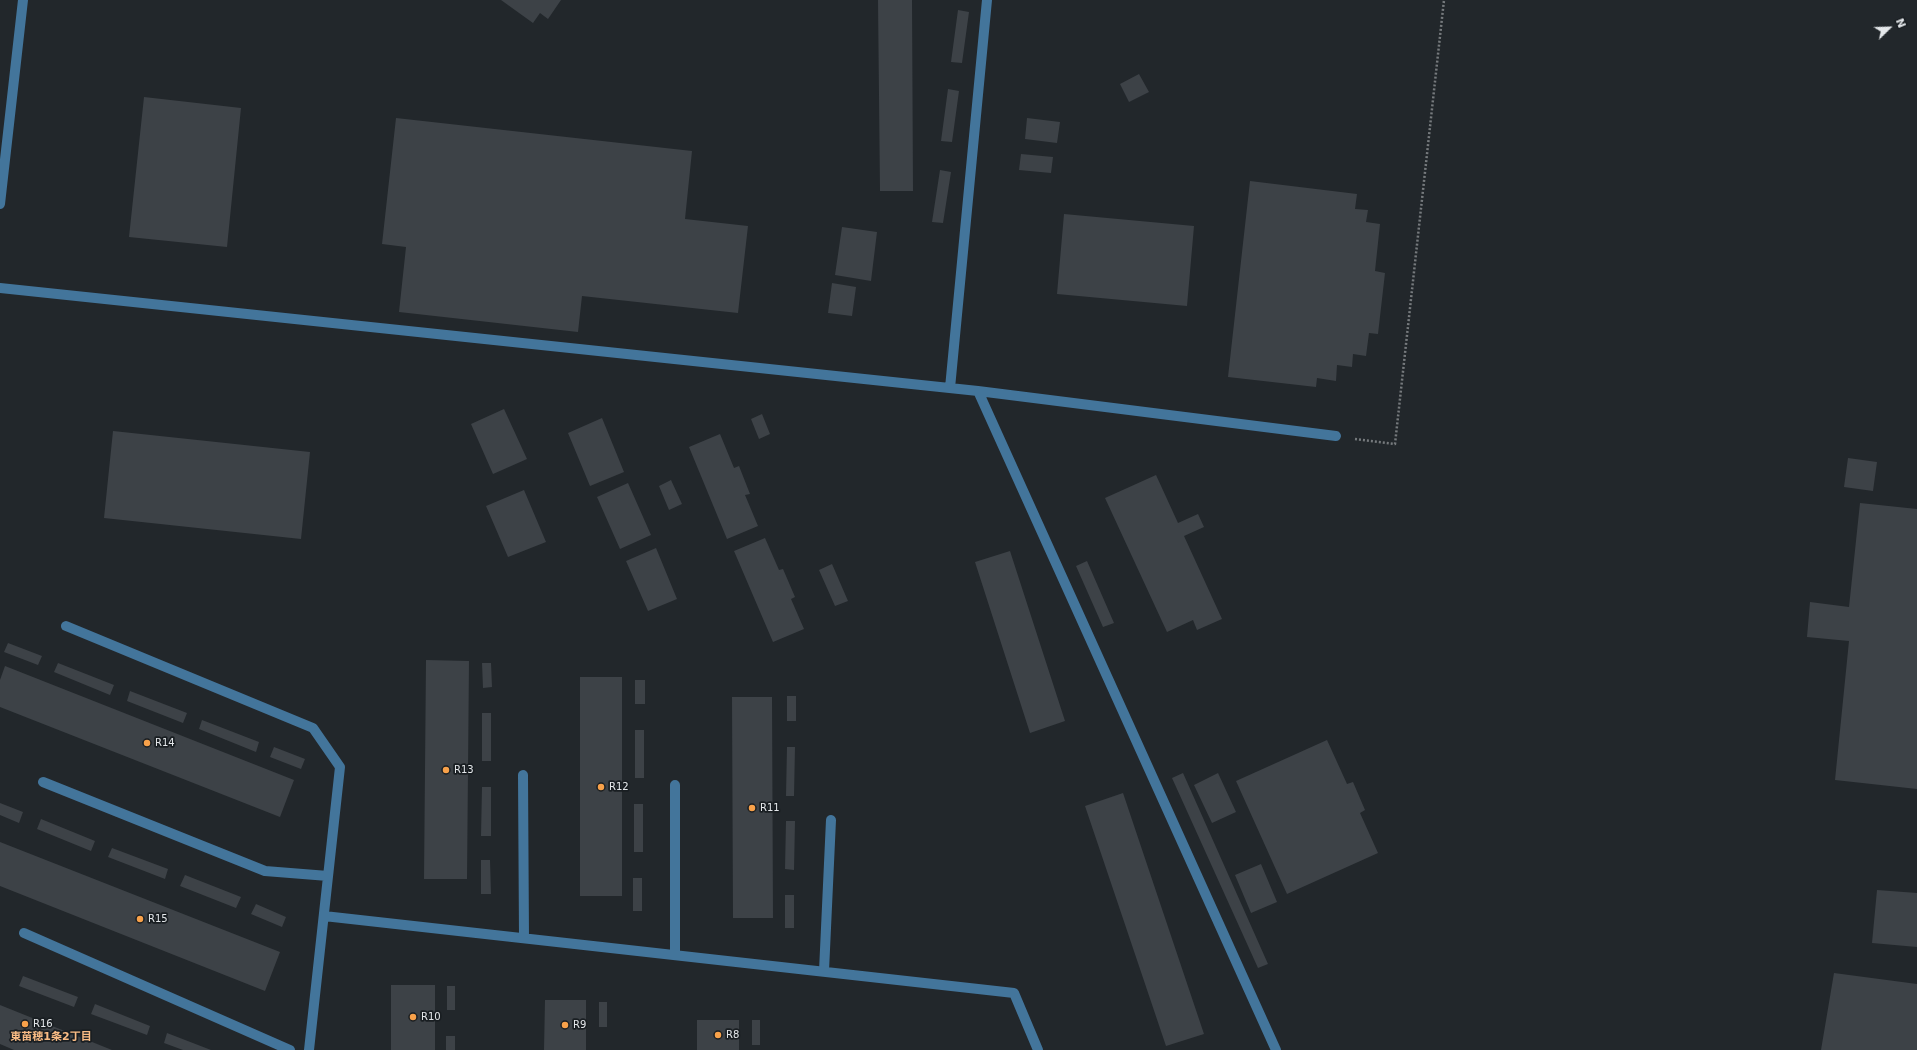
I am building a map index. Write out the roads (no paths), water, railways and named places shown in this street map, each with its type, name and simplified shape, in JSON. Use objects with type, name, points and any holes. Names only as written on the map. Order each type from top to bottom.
[{"type":"street","points":[[0,204],[23,0]]},
{"type":"street","points":[[950,388],[988,0]]},
{"type":"street","points":[[0,288],[978,391],[1336,436]]},
{"type":"street","points":[[978,391],[1276,1050]]},
{"type":"street","points":[[66,626],[313,728],[340,767],[309,1050]]},
{"type":"street","points":[[523,775],[524,938]]},
{"type":"street","points":[[43,782],[265,871],[328,876]]},
{"type":"street","points":[[675,785],[675,955]]},
{"type":"street","points":[[824,972],[831,820]]},
{"type":"street","points":[[324,916],[1014,993],[1038,1050]]},
{"type":"street","points":[[24,933],[290,1050]]},
{"type":"place","name":"R14","points":[[147,743]]},
{"type":"place","name":"R13","points":[[446,770]]},
{"type":"place","name":"R12","points":[[601,787]]},
{"type":"place","name":"R11","points":[[752,808]]},
{"type":"place","name":"R15","points":[[140,919]]},
{"type":"place","name":"R10","points":[[413,1017]]},
{"type":"place","name":"R16","points":[[25,1024]]},
{"type":"place","name":"R9","points":[[565,1025]]},
{"type":"place","name":"R8","points":[[718,1035]]},
{"type":"district","name":"東苗穂1条2丁目","points":[[51,1037]]}]
